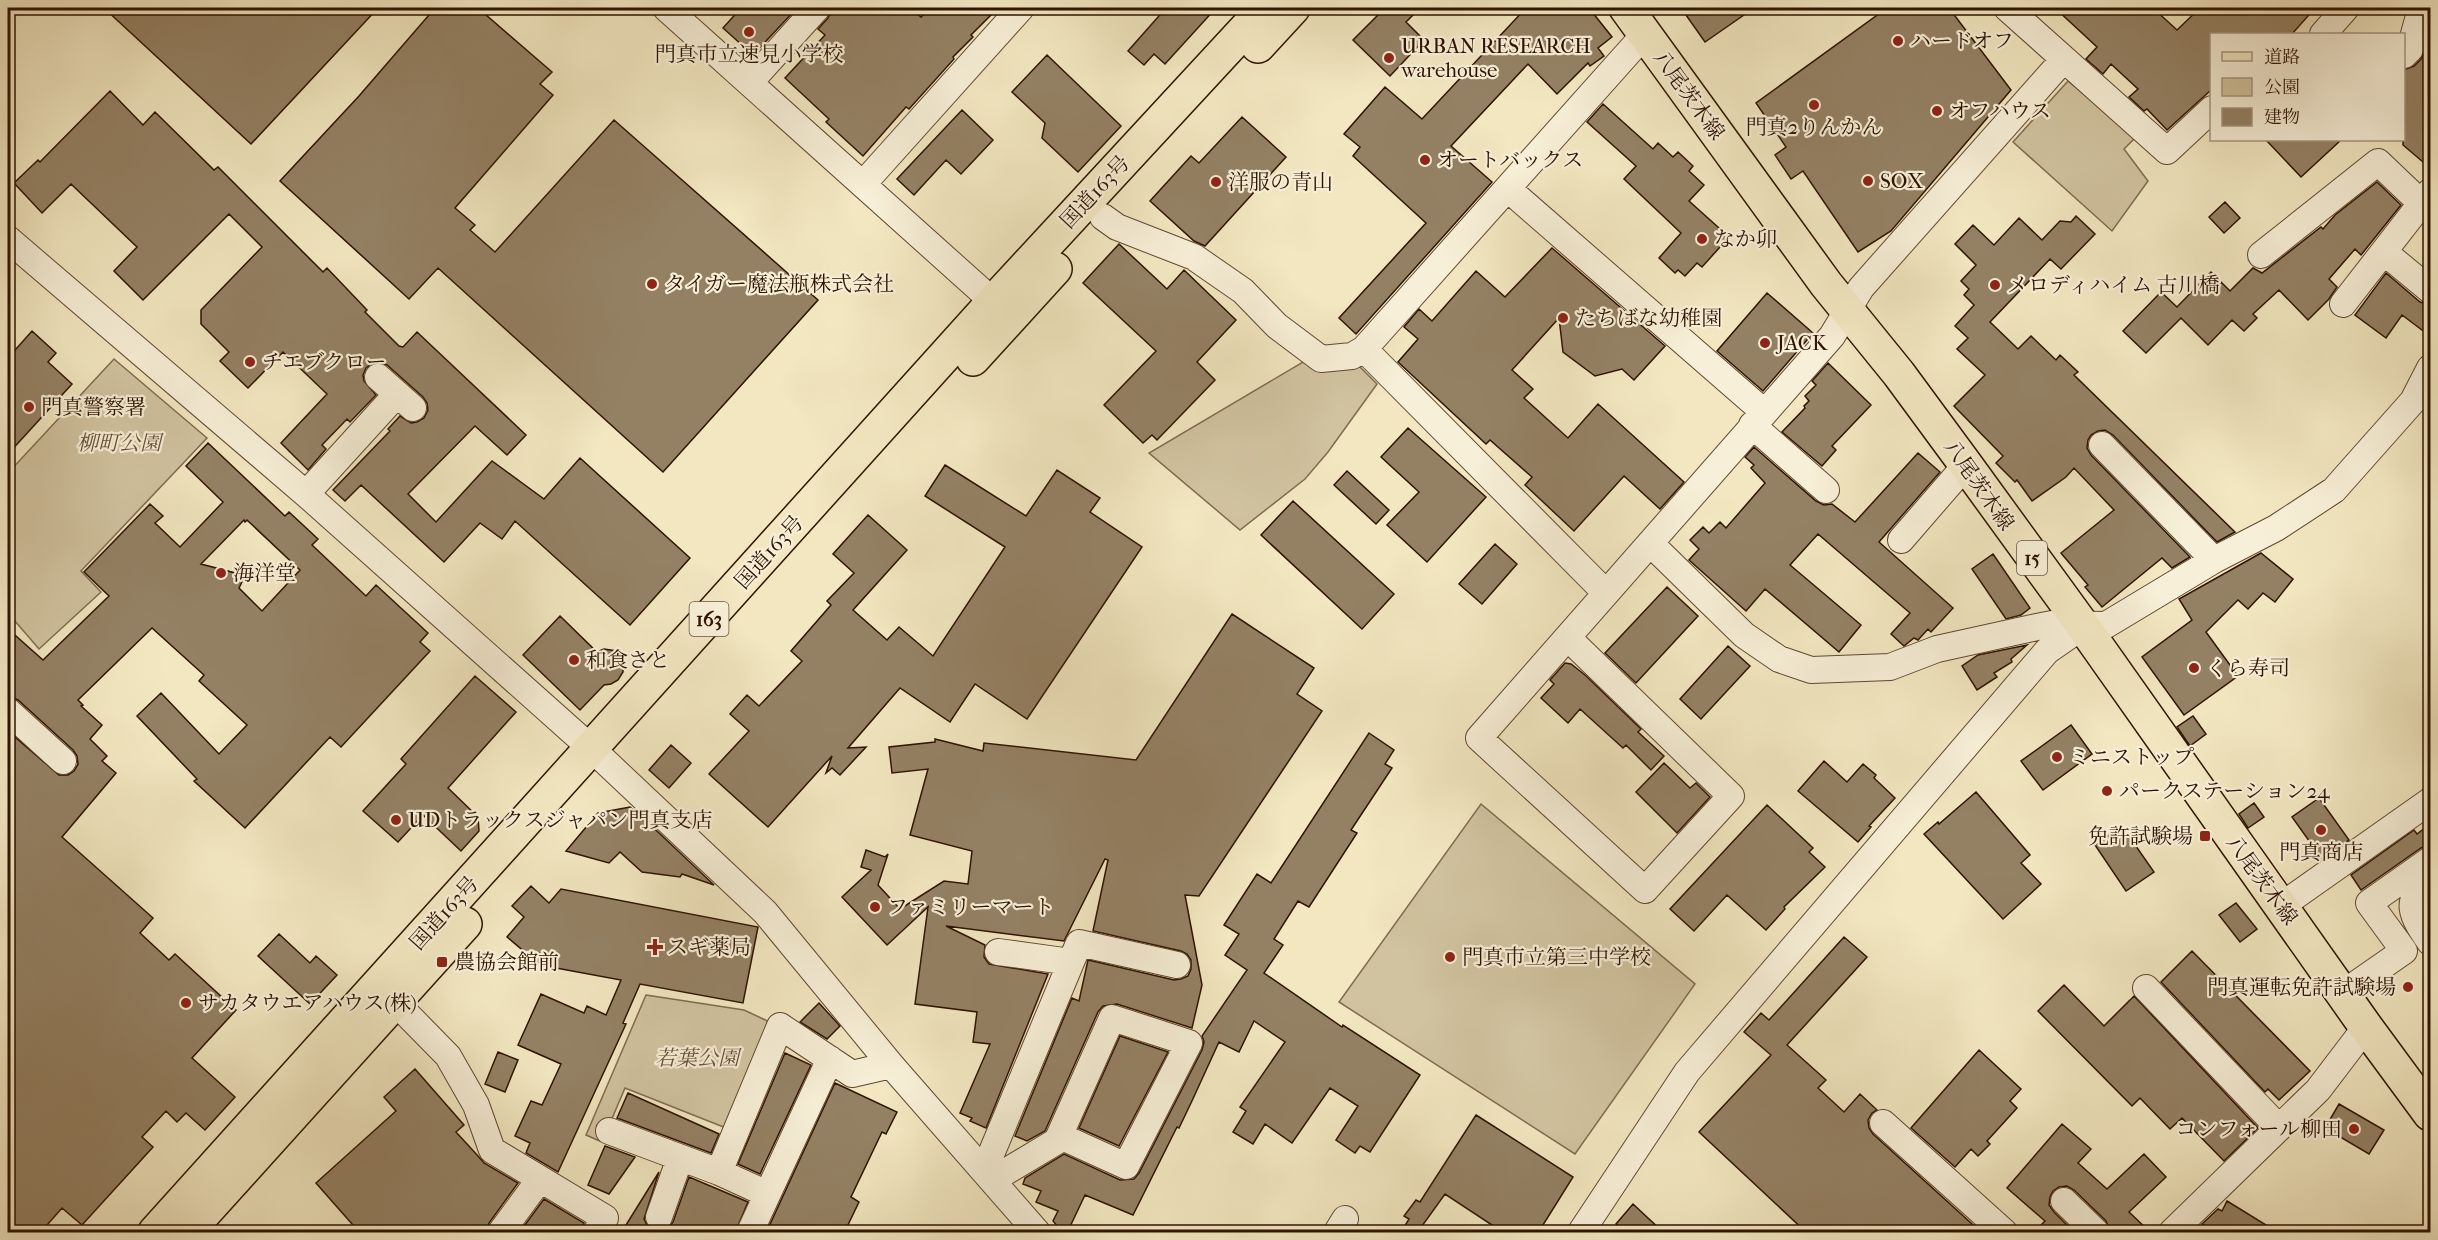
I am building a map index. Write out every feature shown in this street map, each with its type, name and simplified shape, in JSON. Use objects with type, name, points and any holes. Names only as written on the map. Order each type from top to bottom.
[{"type":"main road","name":"国道163号","points":[[154,1233],[600,756],[1002,309],[1265,8]]},
{"type":"main road","name":"国道163号","points":[[1002,309],[1103,217],[1293,8]]},
{"type":"main road","name":"八尾茨木線","points":[[1626,8],[1847,310],[1899,374],[2083,626],[2366,1027],[2426,1097]]},
{"type":"main road","name":"国道163号","points":[[187,1233],[395,1002],[600,756]]},
{"type":"street","points":[[666,8],[1002,309]]},
{"type":"street","points":[[750,82],[817,8]]},
{"type":"street","points":[[864,184],[1021,8]]},
{"type":"street","points":[[2007,8],[2167,151],[2210,110]]},
{"type":"street","points":[[2324,33],[2346,8]]},
{"type":"street","points":[[2405,53],[2410,49],[2417,12]]},
{"type":"street","points":[[1103,217],[1117,227],[1194,257],[1243,291],[1277,326],[1321,359],[1352,356],[1364,349],[1645,34]]},
{"type":"street","points":[[1568,638],[1731,796],[1646,890],[1479,738],[1832,336],[1861,288],[2064,59]]},
{"type":"street","points":[[2261,255],[2378,162],[2426,198],[2343,304]]},
{"type":"street","points":[[1508,189],[1758,418],[1826,490]]},
{"type":"street","points":[[8,239],[306,494],[600,756],[765,912],[891,1065],[1037,1233]]},
{"type":"street","points":[[2384,252],[2430,290]]},
{"type":"street","points":[[1364,349],[1606,593]]},
{"type":"street","points":[[1650,543],[1744,635],[1779,659],[1810,670],[1890,667],[1937,649],[2052,624],[2106,625],[2214,560],[2277,528],[2334,490],[2413,401],[2430,368]]},
{"type":"street","points":[[306,494],[405,401],[378,377]]},
{"type":"street","points":[[2103,445],[2214,560]]},
{"type":"street","points":[[1901,540],[1966,465]]},
{"type":"street","points":[[1581,1233],[1687,1072],[2047,651],[2083,626]]},
{"type":"street","points":[[8,711],[63,761]]},
{"type":"street","points":[[2281,906],[2430,801]]},
{"type":"street","points":[[2342,994],[2404,951],[2369,903],[2430,860]]},
{"type":"street","points":[[2427,930],[2413,915],[2412,903],[2422,884],[2430,877]]},
{"type":"street","points":[[988,1175],[1079,943],[1177,965]]},
{"type":"street","points":[[998,952],[1071,962]]},
{"type":"street","points":[[2146,988],[2279,1128]]},
{"type":"street","points":[[395,1002],[448,1056],[476,1105],[492,1150],[605,1218],[597,1233]]},
{"type":"street","points":[[988,1175],[1057,1141],[1112,1018],[1189,1043],[1126,1166],[1060,1136]]},
{"type":"street","points":[[719,1172],[780,1026],[852,1074],[891,1065]]},
{"type":"street","points":[[2172,1233],[2318,1090],[2366,1027]]},
{"type":"street","points":[[750,1233],[830,1059]]},
{"type":"street","points":[[1883,1123],[2004,1233]]},
{"type":"street","points":[[609,1131],[719,1172],[767,1194]]},
{"type":"street","points":[[659,1217],[680,1158]]},
{"type":"street","points":[[501,1233],[540,1179]]},
{"type":"street","points":[[2064,1202],[2096,1233]]},
{"type":"green space","points":[[2068,81],[2136,137],[2124,149],[2148,181],[2112,231],[2013,142]]},
{"type":"green space","name":"柳町公園","points":[[114,359],[207,438],[81,571],[101,592],[39,649],[8,613],[8,501],[11,488],[8,473]]},
{"type":"green space","points":[[1303,362],[1312,366],[1360,367],[1377,384],[1328,452],[1305,479],[1240,530],[1149,453]]},
{"type":"green space","points":[[1481,804],[1695,984],[1575,1154],[1339,1002]]},
{"type":"green space","name":"若葉公園","points":[[646,995],[744,1010],[774,1024],[726,1128],[625,1088],[602,1142],[586,1135]]},
{"type":"building","points":[[104,8],[378,8],[251,144]]},
{"type":"building","points":[[435,8],[478,8],[552,72],[540,84],[553,95],[455,208],[475,225],[470,230],[495,252],[614,120],[818,300],[663,472],[438,268],[409,299],[280,181],[359,96]]},
{"type":"building","points":[[741,8],[797,8],[753,55],[723,28]]},
{"type":"building","points":[[832,8],[910,8],[921,17],[930,8],[998,8],[971,35],[973,37],[909,109],[906,107],[863,156],[826,122],[829,119],[785,78],[825,35],[818,29],[828,18]]},
{"type":"building","points":[[1166,8],[1216,8],[1165,64],[1154,54],[1144,65],[1128,51]]},
{"type":"building","name":"URBAN RESEARCH warehouse","points":[[1385,8],[1420,8],[1406,22],[1424,40],[1390,76],[1353,40]]},
{"type":"building","points":[[1526,8],[1589,8],[1612,37],[1598,48],[1604,56],[1590,66],[1588,63],[1557,94],[1528,64],[1451,146],[1492,182],[1356,334],[1339,318],[1426,223],[1353,156],[1360,147],[1344,134],[1385,87],[1422,119]]},
{"type":"building","points":[[1681,8],[1754,8],[1705,42]]},
{"type":"building","points":[[1887,8],[1949,8],[2011,90],[1891,231],[1858,252],[1803,171],[1791,179],[1775,155],[1786,147],[1756,103]]},
{"type":"building","points":[[2055,8],[2153,8],[2177,30],[2200,8],[2315,8],[2293,33],[2210,33],[2210,91],[2167,130],[2147,109],[2144,111],[2129,97],[2138,89],[2111,64],[2103,74],[2086,59],[2097,47]]},
{"type":"building","points":[[2430,31],[2430,168],[2403,145],[2405,141],[2405,69],[2414,66],[2421,59]]},
{"type":"building","points":[[1047,55],[1121,126],[1078,172],[1042,138],[1045,123],[1012,92]]},
{"type":"building","points":[[110,91],[143,125],[155,112],[214,170],[218,167],[323,272],[327,268],[367,310],[365,312],[399,346],[403,347],[417,332],[526,435],[507,455],[475,426],[408,494],[436,522],[492,461],[544,499],[580,458],[690,558],[630,625],[515,521],[502,539],[480,523],[444,562],[361,485],[345,501],[333,490],[390,431],[388,429],[400,416],[411,423],[417,422],[424,418],[428,410],[423,397],[387,365],[380,362],[373,363],[366,368],[363,375],[364,381],[376,395],[350,422],[347,419],[322,445],[326,449],[308,470],[281,443],[327,394],[283,352],[248,388],[220,361],[229,352],[201,324],[201,310],[262,247],[229,214],[143,300],[114,271],[137,247],[71,184],[42,213],[14,183],[38,160],[40,162]]},
{"type":"building","points":[[1603,104],[1653,149],[1658,143],[1673,157],[1678,152],[1693,166],[1689,171],[1704,185],[1689,201],[1729,237],[1702,267],[1697,263],[1685,276],[1678,270],[1675,273],[1659,258],[1681,233],[1624,179],[1636,166],[1587,122]]},
{"type":"building","points":[[962,110],[993,140],[961,174],[946,160],[914,195],[897,179]]},
{"type":"building","name":"洋服の青山","points":[[1242,117],[1286,157],[1205,246],[1194,241],[1150,201],[1191,156],[1199,163]]},
{"type":"building","points":[[2267,141],[2340,141],[2301,177]]},
{"type":"building","points":[[2377,182],[2401,205],[2361,255],[2355,249],[2329,279],[2337,287],[2329,299],[2308,320],[2279,290],[2253,314],[2257,318],[2244,331],[2232,320],[2208,345],[2181,318],[2146,353],[2123,331],[2161,292],[2177,307],[2211,272],[2230,291],[2253,268],[2262,273],[2321,227],[2323,229],[2335,215]]},
{"type":"building","points":[[2225,202],[2240,218],[2224,233],[2209,217]]},
{"type":"building","points":[[2076,216],[2095,234],[2061,269],[2050,259],[1990,322],[2018,349],[2031,336],[2056,360],[2060,355],[2078,372],[2074,375],[2235,532],[2217,542],[2113,435],[2105,430],[2098,431],[2088,440],[2087,448],[2091,455],[2190,557],[2172,568],[2162,558],[2102,607],[2085,587],[2088,585],[2061,553],[2114,510],[2074,468],[2066,477],[2032,501],[2017,480],[2015,482],[1996,463],[2003,456],[1954,406],[1985,375],[1957,349],[1968,338],[1955,326],[1974,305],[1964,295],[1969,289],[1961,281],[1976,265],[1955,244],[1973,225],[1994,245],[2019,218],[2042,240],[2060,221],[2071,222]]},
{"type":"building","points":[[1119,244],[1167,289],[1184,270],[1236,320],[1197,362],[1215,380],[1157,440],[1152,435],[1143,443],[1104,405],[1156,351],[1083,283]]},
{"type":"building","points":[[1552,248],[1665,346],[1634,380],[1622,369],[1595,376],[1563,352],[1559,318],[1512,370],[1533,389],[1524,398],[1568,438],[1598,404],[1684,482],[1660,509],[1624,476],[1574,531],[1525,485],[1532,477],[1490,440],[1486,444],[1398,362],[1418,339],[1404,327],[1419,309],[1432,321],[1476,271],[1505,297]]},
{"type":"building","points":[[2386,273],[2420,302],[2430,305],[2430,336],[2402,315],[2386,338],[2355,315]]},
{"type":"building","name":"JACK","points":[[1767,293],[1813,333],[1763,391],[1717,351]]},
{"type":"building","name":"門真警察署","points":[[32,331],[56,353],[48,362],[72,384],[8,454],[8,358]]},
{"type":"building","points":[[1828,363],[1871,405],[1832,446],[1836,450],[1822,466],[1782,432],[1805,408],[1804,406],[1809,401],[1805,396],[1816,385],[1812,381]]},
{"type":"building","points":[[1408,428],[1486,497],[1427,562],[1387,525],[1419,492],[1381,457]]},
{"type":"building","points":[[208,443],[285,516],[289,512],[318,539],[312,545],[366,596],[376,585],[428,633],[420,642],[430,651],[341,747],[330,737],[245,828],[194,781],[197,779],[137,716],[161,693],[219,754],[247,725],[199,681],[204,675],[152,628],[78,700],[83,705],[81,706],[102,725],[90,739],[107,756],[102,761],[116,773],[62,837],[153,918],[140,933],[169,960],[175,954],[236,1010],[192,1058],[235,1097],[205,1130],[186,1113],[177,1122],[166,1111],[142,1137],[153,1147],[82,1225],[62,1208],[40,1233],[8,1233],[8,731],[59,775],[68,775],[78,764],[73,750],[18,700],[8,696],[8,629],[43,660],[109,596],[84,572],[150,504],[163,516],[155,523],[180,547],[223,502],[186,466]],"holes":[[[244,520],[245,522],[247,520],[300,570],[262,611],[239,588],[242,582],[239,574],[201,564]]]},
{"type":"building","points":[[1754,447],[1816,501],[1824,505],[1832,504],[1855,522],[1918,453],[1940,472],[1879,542],[1953,608],[1931,632],[1928,629],[1918,640],[1914,638],[1904,646],[1891,634],[1910,613],[1818,534],[1790,565],[1861,625],[1839,652],[1765,589],[1746,611],[1689,560],[1699,549],[1690,540],[1703,527],[1709,533],[1720,522],[1726,528],[1765,483],[1751,468],[1754,465],[1745,457]]},
{"type":"building","points":[[945,465],[1026,516],[1057,470],[1100,498],[1090,512],[1142,547],[1027,719],[975,684],[950,722],[900,688],[848,748],[866,747],[840,775],[832,768],[826,773],[832,756],[768,827],[709,774],[749,731],[730,714],[747,695],[759,706],[802,661],[791,651],[831,605],[827,601],[854,573],[833,554],[868,515],[907,550],[853,610],[887,640],[899,627],[933,656],[1005,547],[925,496]]},
{"type":"building","points":[[1347,471],[1389,510],[1376,524],[1334,485]]},
{"type":"building","points":[[1293,501],[1394,594],[1362,629],[1261,535]]},
{"type":"building","points":[[1495,544],[1517,564],[1482,604],[1459,584]]},
{"type":"building","points":[[2261,553],[2293,579],[2275,602],[2263,593],[2248,609],[2238,600],[2206,632],[2238,676],[2184,715],[2142,657],[2192,620],[2179,599]]},
{"type":"building","points":[[1993,554],[2030,608],[2021,615],[2006,619],[1972,569]]},
{"type":"building","points":[[1667,587],[1698,616],[1636,683],[1605,653]]},
{"type":"building","points":[[1232,614],[1314,668],[1297,694],[1322,711],[1199,896],[1185,895],[1202,985],[1192,1028],[1117,1004],[1103,1006],[1098,1012],[1045,1131],[1027,1141],[1015,1136],[1072,998],[1079,1001],[1088,960],[1174,980],[1188,976],[1191,969],[1191,960],[1181,951],[1093,931],[1108,860],[1105,859],[1064,941],[946,926],[985,945],[984,957],[989,964],[1048,974],[986,1128],[970,1121],[972,1118],[960,1113],[990,1044],[973,1042],[977,1012],[915,1004],[928,907],[887,945],[842,897],[871,870],[861,867],[866,850],[885,857],[888,854],[878,885],[900,909],[944,881],[968,884],[972,851],[910,835],[928,769],[892,773],[889,747],[935,742],[935,739],[983,751],[984,743],[1136,760]]},
{"type":"building","name":"和食さと","points":[[560,616],[597,652],[604,649],[617,651],[623,663],[623,672],[618,680],[604,685],[580,710],[523,655]]},
{"type":"building","points":[[2027,645],[2011,659],[2012,662],[1994,673],[1997,677],[1977,690],[1962,666],[1978,655]]},
{"type":"building","points":[[1728,646],[1750,666],[1701,719],[1680,699]]},
{"type":"building","points":[[1565,663],[1571,664],[1585,675],[1641,729],[1638,732],[1664,756],[1651,770],[1626,745],[1623,748],[1580,709],[1568,723],[1541,698],[1554,684],[1550,680]]},
{"type":"building","points":[[475,676],[516,712],[448,788],[478,817],[479,831],[461,851],[423,815],[398,842],[363,811],[406,764],[401,759]]},
{"type":"building","points":[[2193,716],[2206,734],[2190,746],[2177,727]]},
{"type":"building","name":"ミニストップ","points":[[2071,725],[2092,754],[2043,790],[2021,761]]},
{"type":"building","points":[[1369,733],[1394,750],[1385,764],[1392,768],[1351,830],[1357,833],[1309,907],[1298,901],[1274,939],[1283,945],[1264,973],[1342,1027],[1343,1025],[1420,1075],[1370,1152],[1360,1146],[1355,1153],[1336,1140],[1358,1106],[1330,1088],[1292,1143],[1265,1124],[1253,1144],[1233,1132],[1246,1111],[1240,1107],[1285,1042],[1254,1021],[1239,1052],[1219,1042],[1179,1128],[1177,1127],[1133,1215],[1085,1195],[1067,1233],[1063,1233],[1053,1221],[1058,1211],[1036,1202],[1041,1191],[1023,1184],[1025,1178],[1064,1154],[1120,1180],[1134,1179],[1139,1173],[1202,1050],[1204,1042],[1202,1036],[1247,970],[1225,955],[1239,934],[1224,925],[1257,874],[1271,883]]},
{"type":"building","points":[[671,745],[691,763],[669,788],[649,770]]},
{"type":"building","points":[[1824,761],[1847,782],[1863,764],[1876,775],[1874,778],[1895,798],[1869,826],[1871,827],[1858,842],[1798,791]]},
{"type":"building","points":[[1664,763],[1690,788],[1696,783],[1710,797],[1677,833],[1636,792]]},
{"type":"building","points":[[1976,792],[2030,855],[2021,863],[2041,884],[2003,919],[1924,834]]},
{"type":"building","name":"門真商店","points":[[2319,798],[2349,840],[2322,859],[2292,817]]},
{"type":"building","points":[[2254,803],[2264,817],[2248,828],[2239,814]]},
{"type":"building","points":[[1767,805],[1813,848],[1809,852],[1825,867],[1784,907],[1785,909],[1766,930],[1727,895],[1694,931],[1670,909]]},
{"type":"building","points":[[630,807],[714,885],[682,874],[680,877],[642,872],[620,852],[609,863],[566,851],[598,813]]},
{"type":"building","points":[[2430,824],[2430,845],[2421,848],[2361,890],[2351,875],[2414,830],[2417,834]]},
{"type":"building","points":[[2122,826],[2154,872],[2126,891],[2095,845]]},
{"type":"building","points":[[531,886],[549,903],[561,889],[758,927],[743,1003],[640,984],[623,1023],[626,1024],[558,1172],[526,1153],[530,1143],[515,1136],[531,1101],[542,1105],[561,1064],[518,1045],[541,994],[584,1013],[587,1006],[606,1015],[621,980],[540,965],[507,937],[524,917],[512,906]]},
{"type":"building","points":[[2236,903],[2257,929],[2240,942],[2219,915]]},
{"type":"building","points":[[279,934],[310,963],[316,956],[337,975],[310,1004],[258,956]]},
{"type":"building","points":[[1844,937],[1867,957],[1787,1045],[1826,1080],[1818,1088],[1844,1112],[1860,1094],[1877,1110],[1868,1120],[1873,1134],[1982,1233],[1807,1233],[1699,1132],[1771,1055],[1744,1032],[1761,1013],[1769,1020]]},
{"type":"building","points":[[2192,951],[2310,1071],[2279,1100],[2268,1089],[2265,1092],[2161,982]]},
{"type":"building","points":[[2064,985],[2104,1026],[2134,996],[2258,1128],[2224,1161],[2182,1118],[2170,1129],[2140,1098],[2132,1106],[2038,1011]]},
{"type":"building","points":[[819,1003],[840,1026],[827,1039],[800,1022]]},
{"type":"building","points":[[1120,1036],[1168,1052],[1119,1146],[1079,1128]]},
{"type":"building","points":[[1979,1050],[2021,1089],[2010,1101],[2017,1108],[1987,1141],[1990,1144],[1978,1156],[1971,1149],[1955,1167],[1911,1128]]},
{"type":"building","points":[[498,1052],[518,1060],[505,1092],[485,1084]]},
{"type":"building","points":[[785,1053],[811,1065],[760,1174],[738,1164]]},
{"type":"building","points":[[415,1069],[464,1125],[456,1132],[484,1163],[518,1183],[489,1223],[486,1233],[360,1233],[316,1183],[396,1111],[384,1097]]},
{"type":"building","points":[[835,1083],[897,1112],[886,1134],[882,1132],[851,1197],[859,1202],[844,1233],[766,1233]]},
{"type":"building","points":[[628,1093],[719,1134],[711,1153],[617,1118]]},
{"type":"building","name":"コンフォール柳田","points":[[2339,1104],[2384,1130],[2369,1154],[2325,1128]]},
{"type":"building","points":[[1476,1115],[1573,1177],[1538,1233],[1504,1233],[1445,1194],[1417,1233],[1408,1233],[1403,1229],[1409,1219],[1404,1216],[1416,1200],[1420,1202]]},
{"type":"building","points":[[2062,1124],[2091,1149],[2078,1163],[2107,1189],[2144,1154],[2166,1177],[2129,1212],[2151,1233],[2111,1233],[2106,1221],[2067,1186],[2053,1191],[2049,1205],[2075,1233],[2033,1233],[2045,1221],[2007,1188]]},
{"type":"building","points":[[605,1146],[635,1157],[609,1194],[588,1185]]},
{"type":"building","points":[[659,1172],[644,1219],[648,1227],[657,1233],[621,1233]]},
{"type":"building","points":[[689,1177],[748,1202],[735,1233],[673,1233],[667,1230],[673,1222]]},
{"type":"building","points":[[544,1199],[584,1223],[581,1233],[519,1233]]},
{"type":"building","points":[[2227,1201],[2279,1233],[2217,1233],[2202,1224],[2218,1209],[2222,1211]]},
{"type":"building","points":[[1633,1204],[1664,1233],[1626,1233],[1616,1224]]},
{"type":"place","name":"門真市立速見小学校","points":[[749,32]]},
{"type":"place","name":"ハードオフ","points":[[1898,41]]},
{"type":"place","name":"URBAN RESEARCH warehouse","points":[[1389,58]]},
{"type":"place","name":"門真2りんかん","points":[[1814,105]]},
{"type":"place","name":"オフハウス","points":[[1937,111]]},
{"type":"place","name":"オートバックス","points":[[1425,160]]},
{"type":"place","name":"SOX","points":[[1868,181]]},
{"type":"place","name":"洋服の青山","points":[[1216,182]]},
{"type":"place","name":"なか卯","points":[[1702,239]]},
{"type":"place","name":"タイガー魔法瓶株式会社","points":[[652,284]]},
{"type":"place","name":"メロディハイム 古川橋","points":[[1995,285]]},
{"type":"place","name":"たちばな幼稚園","points":[[1563,318]]},
{"type":"place","name":"JACK","points":[[1765,343]]},
{"type":"place","name":"チエブクロー","points":[[250,362]]},
{"type":"place","name":"門真警察署","points":[[29,407]]},
{"type":"place","name":"海洋堂","points":[[221,573]]},
{"type":"place","name":"和食さと","points":[[574,660]]},
{"type":"place","name":"くら寿司","points":[[2194,668]]},
{"type":"place","name":"ミニストップ","points":[[2057,757]]},
{"type":"place","name":"パークステーション24","points":[[2107,791]]},
{"type":"place","name":"UDトラックスジャパン門真支店","points":[[396,820]]},
{"type":"place","name":"門真商店","points":[[2321,830]]},
{"type":"place","name":"免許試験場","points":[[2205,836]]},
{"type":"place","name":"ファミリーマート","points":[[875,907]]},
{"type":"place","name":"スギ薬局","points":[[655,947]]},
{"type":"place","name":"門真市立第三中学校","points":[[1450,957]]},
{"type":"place","name":"農協会館前","points":[[442,962]]},
{"type":"place","name":"門真運転免許試験場","points":[[2408,987]]},
{"type":"place","name":"サカタウエアハウス(株)","points":[[186,1003]]},
{"type":"place","name":"コンフォール柳田","points":[[2354,1129]]}]
